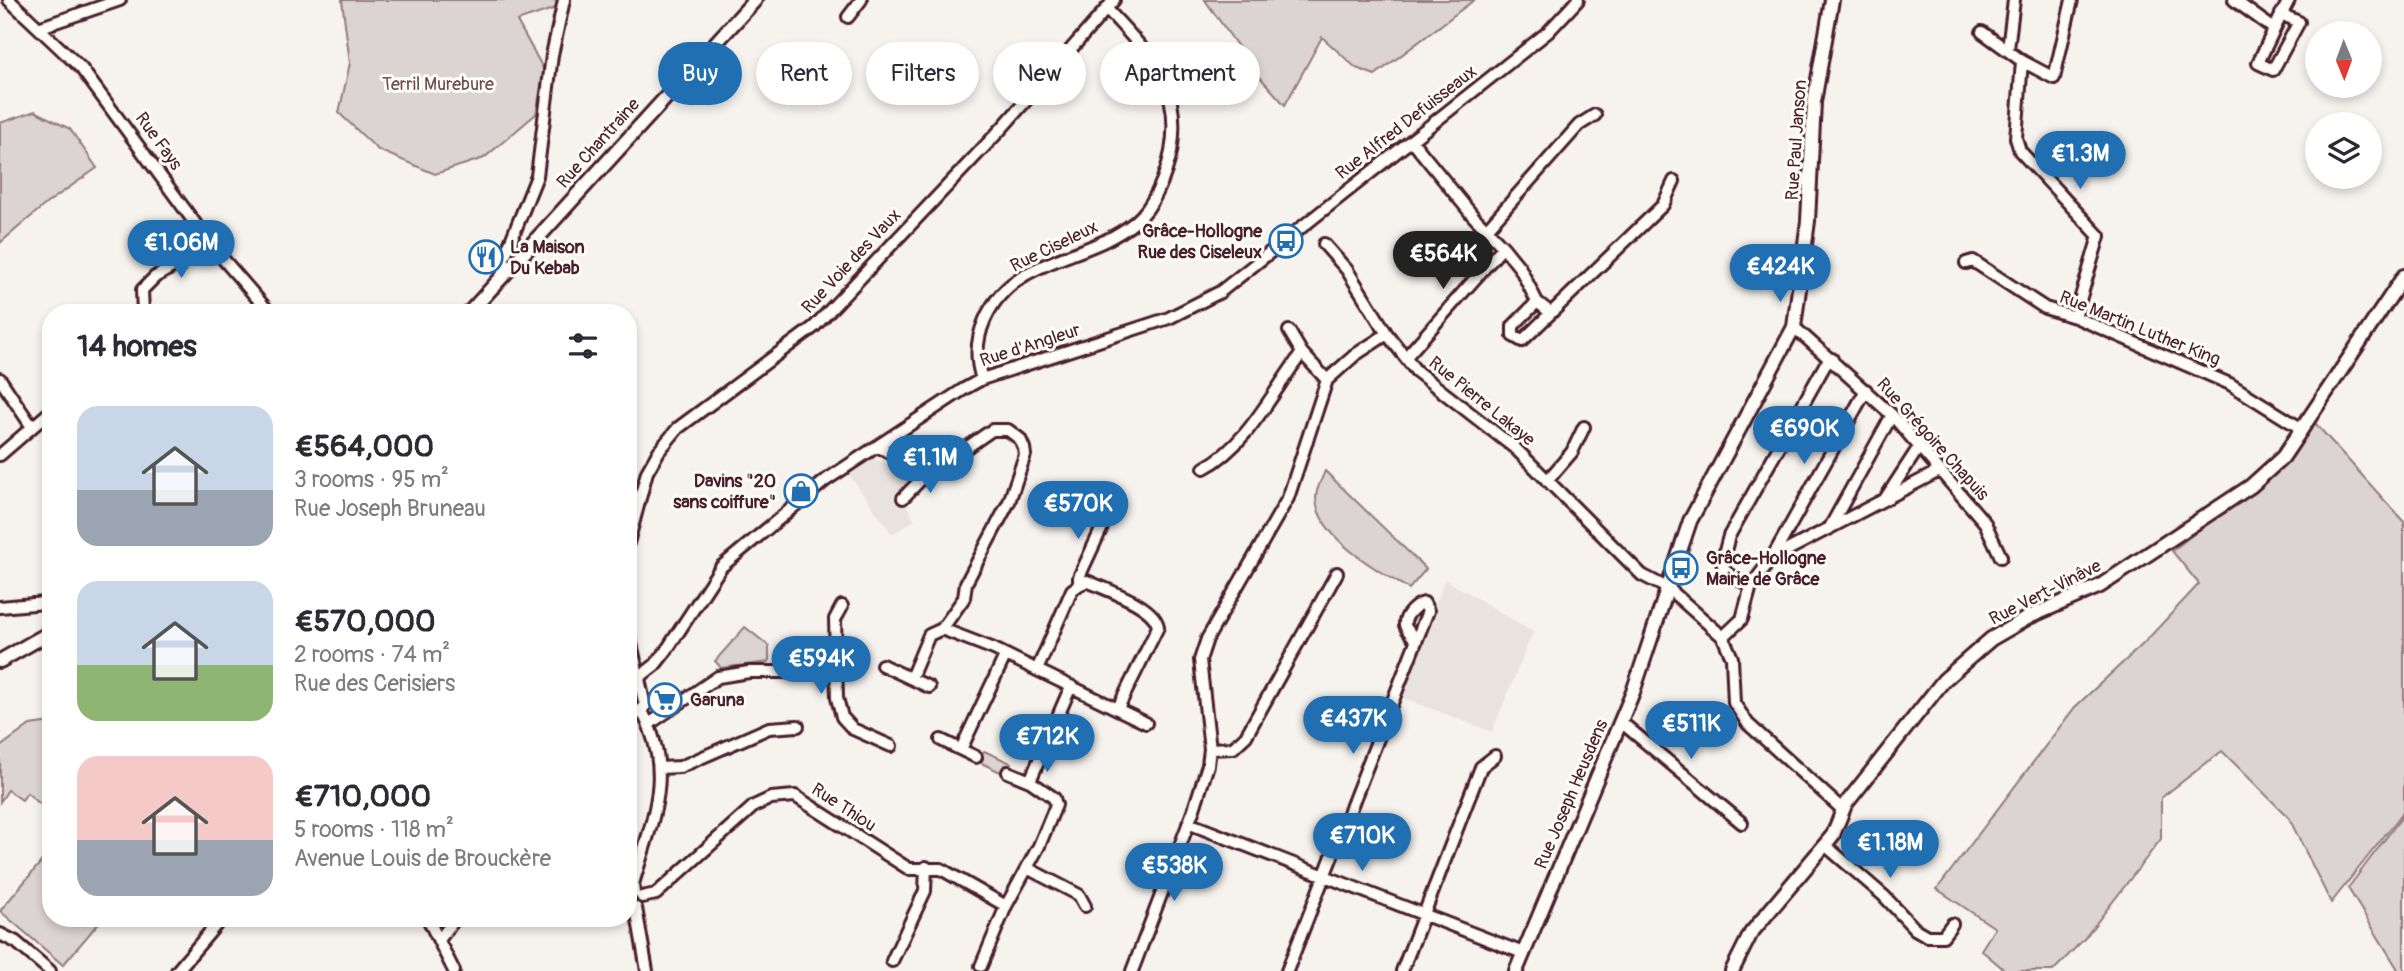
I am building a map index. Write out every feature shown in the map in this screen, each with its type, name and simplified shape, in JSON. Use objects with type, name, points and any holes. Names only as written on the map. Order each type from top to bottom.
[{"type":"street","name":"Rue Fays","points":[[9,0],[41,27],[81,68],[211,245],[262,304]]},
{"type":"street","points":[[41,27],[120,0]]},
{"type":"street","points":[[500,277],[502,263],[537,176],[552,55],[564,0]]},
{"type":"street","name":"Rue Chantraine","points":[[477,304],[755,0]]},
{"type":"street","points":[[848,16],[861,0]]},
{"type":"street","name":"Rue Alfred Defuisseaux","points":[[1251,266],[1548,32],[1578,0]]},
{"type":"street","name":"Rue Paul Janson","points":[[1669,589],[1690,520],[1794,327],[1808,221],[1814,102],[1832,0]]},
{"type":"street","points":[[2008,49],[2014,0]]},
{"type":"street","points":[[1982,32],[2022,61],[2054,78],[2072,0]]},
{"type":"street","points":[[2234,0],[2274,29]]},
{"type":"street","points":[[2281,14],[2299,22],[2273,70],[2258,63],[2281,14],[2289,0]]},
{"type":"street","name":"Rue Ciseleux","points":[[982,379],[977,353],[979,334],[992,305],[1026,275],[1102,244],[1138,220],[1166,176],[1176,125],[1166,79],[1111,5]]},
{"type":"street","name":"Rue Voie des Vaux","points":[[637,508],[646,472],[678,428],[814,327],[1002,128],[1111,5]]},
{"type":"street","points":[[2022,61],[2016,138],[2020,151],[2099,236],[2075,317]]},
{"type":"street","points":[[1487,229],[1578,125],[1595,115]]},
{"type":"street","points":[[1412,141],[1520,268],[1537,302],[1551,313]]},
{"type":"street","points":[[1537,302],[1513,326],[1513,336],[1522,341],[1663,205],[1674,181]]},
{"type":"street","name":"Rue Pierre Lakaye","points":[[1324,244],[1347,270],[1387,334],[1416,371],[1516,449],[1642,575],[1669,589],[1723,637]]},
{"type":"street","points":[[143,304],[142,290],[155,276],[211,245]]},
{"type":"street","points":[[1406,357],[1503,247]]},
{"type":"street","name":"Rue Martin Luther King","points":[[1966,262],[1973,261],[2045,308],[2075,317],[2230,384],[2302,429]]},
{"type":"street","name":"Rue d'Angleur","points":[[638,680],[666,651],[721,567],[826,480],[982,379],[1169,318],[1220,292],[1251,266]]},
{"type":"street","name":"Rue Vert-Vinâve","points":[[1732,971],[1751,933],[1833,835],[1843,810],[1944,680],[1991,639],[2029,617],[2100,586],[2251,486],[2283,457],[2404,276]]},
{"type":"street","name":"Rue Grégoire Chapuis","points":[[1794,327],[1892,415],[1985,523],[2001,557]]},
{"type":"street","points":[[1289,331],[1302,353],[1327,380]]},
{"type":"street","points":[[1132,971],[1202,786],[1210,749],[1200,660],[1207,639],[1284,507],[1327,380],[1355,355],[1387,334]]},
{"type":"street","points":[[1205,468],[1221,459],[1247,430],[1302,353]]},
{"type":"street","points":[[1751,586],[1726,573],[1722,562],[1729,536],[1825,365],[1832,359]]},
{"type":"street","points":[[0,379],[32,427]]},
{"type":"street","points":[[1843,810],[1748,724],[1734,703],[1732,658],[1723,637],[1742,620],[1751,586],[1772,558],[1866,390]]},
{"type":"street","points":[[1829,529],[1892,415]]},
{"type":"street","points":[[0,455],[42,419]]},
{"type":"street","points":[[1547,481],[1572,452],[1584,428]]},
{"type":"street","points":[[903,498],[929,471],[992,430],[1008,430],[1020,439],[1025,455],[999,525],[988,539],[966,583],[964,598],[942,629],[929,635],[911,678]]},
{"type":"street","points":[[879,447],[929,471]]},
{"type":"street","points":[[1883,502],[1919,447]]},
{"type":"street","points":[[1772,558],[1938,471]]},
{"type":"street","points":[[1079,585],[1079,577],[1100,530],[1113,510]]},
{"type":"street","points":[[1210,749],[1233,748],[1246,736],[1338,573]]},
{"type":"street","points":[[1037,670],[1072,590],[1087,581],[1122,597],[1152,613],[1158,627],[1118,708]]},
{"type":"street","name":"Rue Joseph Heusdens","points":[[1516,971],[1621,722],[1669,589]]},
{"type":"street","points":[[0,607],[42,604]]},
{"type":"street","points":[[842,607],[835,619],[835,672],[839,708],[847,724],[891,746]]},
{"type":"street","points":[[942,629],[1037,670],[1146,723]]},
{"type":"street","points":[[0,660],[42,637]]},
{"type":"street","points":[[1287,971],[1415,640]]},
{"type":"street","points":[[961,747],[1004,656]]},
{"type":"street","points":[[882,665],[929,687]]},
{"type":"street","points":[[649,724],[718,677],[749,672],[835,672]]},
{"type":"street","points":[[637,675],[638,714],[649,724],[659,768],[654,819],[637,872]]},
{"type":"street","points":[[1030,781],[1071,687]]},
{"type":"street","points":[[1621,722],[1742,823]]},
{"type":"street","points":[[659,768],[680,767],[769,728],[798,726]]},
{"type":"street","points":[[941,740],[961,747],[976,757]]},
{"type":"street","points":[[1402,971],[1481,767],[1495,757]]},
{"type":"street","points":[[982,966],[1006,906],[1056,805],[1054,798],[1030,781],[1008,772]]},
{"type":"street","name":"Rue Thiou","points":[[637,899],[656,894],[754,806],[771,797],[795,796],[909,869],[941,869],[1006,906]]},
{"type":"street","points":[[1188,823],[1523,953]]},
{"type":"street","points":[[1825,845],[1884,896],[1915,929],[1935,938],[1943,936],[1952,924]]},
{"type":"street","points":[[892,961],[925,891],[926,867]]},
{"type":"street","points":[[1027,868],[1079,895],[1085,906]]},
{"type":"street","points":[[637,916],[647,971]]},
{"type":"street","points":[[177,971],[214,927]]},
{"type":"street","points":[[432,927],[454,971]]},
{"type":"street","points":[[439,940],[449,927]]},
{"type":"street","points":[[0,934],[16,942],[50,971]]},
{"type":"shaded area","points":[[873,458],[914,476],[913,486],[901,495],[915,520],[892,534],[848,473]]},
{"type":"shaded area","points":[[1445,579],[1533,632],[1492,732],[1401,697]]},
{"type":"green space","name":"Terril Murebure","points":[[342,0],[557,0],[556,8],[517,21],[544,70],[536,114],[484,158],[435,174],[378,150],[339,113],[350,63]]},
{"type":"green space","points":[[1205,0],[1474,0],[1375,75],[1356,68],[1322,37],[1285,105],[1260,77],[1260,42],[1235,42]]},
{"type":"green space","points":[[35,111],[70,129],[97,168],[47,203],[0,243],[0,123]]},
{"type":"green space","points":[[2315,423],[2404,522],[2404,811],[2331,903],[2289,818],[2222,751],[2161,798],[2161,839],[2084,939],[2053,971],[2006,971],[1981,950],[1995,928],[1937,889],[2075,707],[2144,643],[2199,584],[2172,551],[2252,488],[2304,430]]},
{"type":"green space","points":[[1325,471],[1426,569],[1409,589],[1366,563],[1326,526],[1316,497]]},
{"type":"green space","points":[[745,627],[769,646],[769,662],[721,668],[715,661]]},
{"type":"green space","points":[[42,723],[42,806],[27,793],[22,800],[8,790],[0,802],[0,747],[30,725]]},
{"type":"green space","points":[[984,751],[1011,763],[1007,775],[977,761]]},
{"type":"green space","points":[[2404,814],[2404,971],[2399,971],[2348,888]]},
{"type":"green space","points":[[42,861],[42,927],[95,927],[63,965],[0,911]]},
{"type":"place","name":"Grâce-Hollogne Rue des Ciseleux","points":[[1286,241]]},
{"type":"place","name":"La Maison Du Kebab","points":[[486,257]]},
{"type":"place","name":"Davins \"20 sans coiffure\"","points":[[801,491]]},
{"type":"place","name":"Grâce-Hollogne Mairie de Grâce","points":[[1681,568]]},
{"type":"place","name":"Garuna","points":[[665,700]]}]
